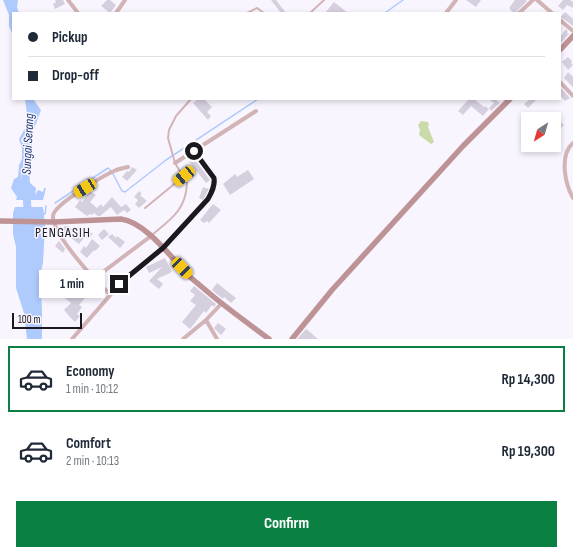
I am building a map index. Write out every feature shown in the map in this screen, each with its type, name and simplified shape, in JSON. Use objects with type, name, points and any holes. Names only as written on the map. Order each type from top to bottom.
[{"type":"street","points":[[68,0],[77,12]]},
{"type":"street","points":[[117,12],[125,0]]},
{"type":"street","points":[[447,12],[456,0]]},
{"type":"street","points":[[521,12],[533,0]]},
{"type":"street","points":[[536,0],[551,12]]},
{"type":"street","points":[[561,21],[573,31]]},
{"type":"street","points":[[561,49],[573,36]]},
{"type":"street","points":[[561,83],[573,96]]},
{"type":"street","points":[[292,339],[332,290],[458,152],[508,100]]},
{"type":"street","points":[[175,163],[256,111]]},
{"type":"street","points":[[573,143],[566,152],[565,161],[568,186],[573,198]]},
{"type":"street","points":[[72,339],[110,294],[130,275],[163,248],[212,193],[215,182],[214,178],[194,151]]},
{"type":"street","points":[[110,294],[72,252],[52,222],[52,214],[77,193],[107,174],[128,167]]},
{"type":"street","points":[[0,221],[52,222],[129,220],[141,227],[151,236],[191,278],[262,337],[269,339]]},
{"type":"street","points":[[95,278],[151,236]]},
{"type":"street","points":[[183,339],[206,320],[222,303]]},
{"type":"street","points":[[206,320],[217,339]]},
{"type":"lane","points":[[311,12],[324,0]]},
{"type":"lane","points":[[249,12],[257,8],[263,12]]},
{"type":"lane","points":[[151,236],[178,213],[184,200],[187,183],[175,163],[168,138],[169,130],[176,116],[190,100]]},
{"type":"lane","points":[[145,208],[184,176]]},
{"type":"green space","points":[[421,121],[428,122],[428,127],[434,142],[431,144],[419,135],[420,130],[418,125]]},
{"type":"water","points":[[3,0],[18,0],[17,7],[19,12],[12,12],[12,33],[9,26],[9,15]]},
{"type":"water","points":[[27,100],[34,100],[41,110],[34,129],[29,130],[21,140],[31,156],[25,153],[24,163],[22,164],[21,178],[23,182],[30,183],[36,188],[35,195],[38,190],[43,192],[44,188],[46,188],[43,200],[16,200],[17,197],[11,188],[14,179],[18,177],[19,165],[22,159],[22,148],[19,139],[33,114],[28,106]]},
{"type":"water","points":[[15,207],[43,207],[45,225],[43,263],[40,275],[42,339],[27,339],[24,313],[16,288],[16,247],[13,234],[13,213]]},
{"type":"building","points":[[55,0],[63,0],[65,4],[55,9],[53,4],[56,2]]},
{"type":"building","points":[[107,0],[110,0],[116,5],[111,12],[101,6]]},
{"type":"building","points":[[271,0],[276,0],[285,12],[280,12]]},
{"type":"building","points":[[466,0],[481,0],[476,7]]},
{"type":"building","points":[[515,0],[527,1],[516,12],[512,12],[509,8]]},
{"type":"building","points":[[563,0],[570,0],[573,2],[573,8],[567,5],[563,10],[558,6]]},
{"type":"building","points":[[334,2],[347,12],[326,12]]},
{"type":"building","points":[[565,12],[573,19],[573,26],[561,17]]},
{"type":"building","points":[[566,29],[568,32],[567,33],[569,34],[561,43],[561,36]]},
{"type":"building","points":[[568,57],[572,61],[571,63],[573,65],[568,70],[562,62]]},
{"type":"building","points":[[568,72],[573,77],[573,87],[564,78]]},
{"type":"building","points":[[561,88],[570,98],[565,101],[561,96]]},
{"type":"building","points":[[197,100],[205,100],[212,107],[207,112],[211,116],[208,120],[193,103]]},
{"type":"building","points":[[468,100],[475,100],[489,109],[483,116],[471,106],[463,115],[458,111]]},
{"type":"building","points":[[490,100],[496,100],[500,103],[491,111],[489,108],[494,103]]},
{"type":"building","points":[[529,100],[536,100],[528,108],[524,104]]},
{"type":"building","points":[[193,157],[210,180],[206,183],[188,160]]},
{"type":"building","points":[[132,167],[137,170],[127,181],[122,177],[127,171],[129,172]]},
{"type":"building","points":[[248,170],[254,179],[230,195],[223,184],[235,174],[237,177]]},
{"type":"building","points":[[203,187],[209,189],[203,200],[199,198]]},
{"type":"building","points":[[90,191],[96,195],[90,202],[97,208],[101,204],[103,207],[112,197],[121,207],[126,204],[131,210],[127,213],[124,210],[117,215],[111,207],[100,216],[94,213],[87,216],[75,207],[80,200],[82,202]]},
{"type":"building","points":[[139,191],[142,194],[140,195],[147,201],[139,208],[135,204],[138,200],[134,197]]},
{"type":"building","points":[[213,204],[221,210],[209,223],[207,221],[204,223],[200,220]]},
{"type":"building","points":[[65,226],[68,226],[79,235],[85,228],[93,234],[88,239],[85,237],[79,244],[61,230]]},
{"type":"building","points":[[104,229],[109,234],[102,240],[98,235]]},
{"type":"building","points":[[112,234],[116,238],[117,236],[125,242],[120,248],[108,237]]},
{"type":"building","points":[[92,239],[100,246],[87,258],[80,252],[84,246],[86,248]]},
{"type":"building","points":[[59,241],[65,249],[63,253],[55,246]]},
{"type":"building","points":[[165,258],[172,272],[157,279],[163,284],[159,289],[149,281],[162,267],[149,273],[146,267]]},
{"type":"building","points":[[69,270],[77,277],[72,282],[65,276]]},
{"type":"building","points":[[217,283],[236,298],[231,303],[224,297],[223,299],[212,290]]},
{"type":"building","points":[[194,286],[216,304],[214,307],[212,305],[206,313],[204,311],[190,329],[182,322],[196,305],[190,301],[195,295],[190,291]]},
{"type":"building","points":[[65,289],[74,296],[78,292],[85,298],[79,305],[82,307],[77,314],[80,316],[75,322],[64,310],[71,303],[61,295]]},
{"type":"building","points":[[218,323],[226,329],[221,335],[214,328]]},
{"type":"building","points":[[306,329],[311,333],[318,339],[297,339]]},
{"type":"waterway","points":[[386,12],[403,0]]},
{"type":"waterway","name":"Sungai Serang","points":[[28,218],[25,167],[31,114],[29,100]]},
{"type":"waterway","points":[[55,203],[108,168],[112,172],[122,191],[125,192],[166,160],[256,100]]},
{"type":"waterway","points":[[42,214],[45,214],[46,206]]},
{"type":"district","name":"PENGASIH","points":[[63,232]]},
{"type":"route","points":[[119,284],[163,248],[212,193],[215,182],[214,178],[194,151]]}]
